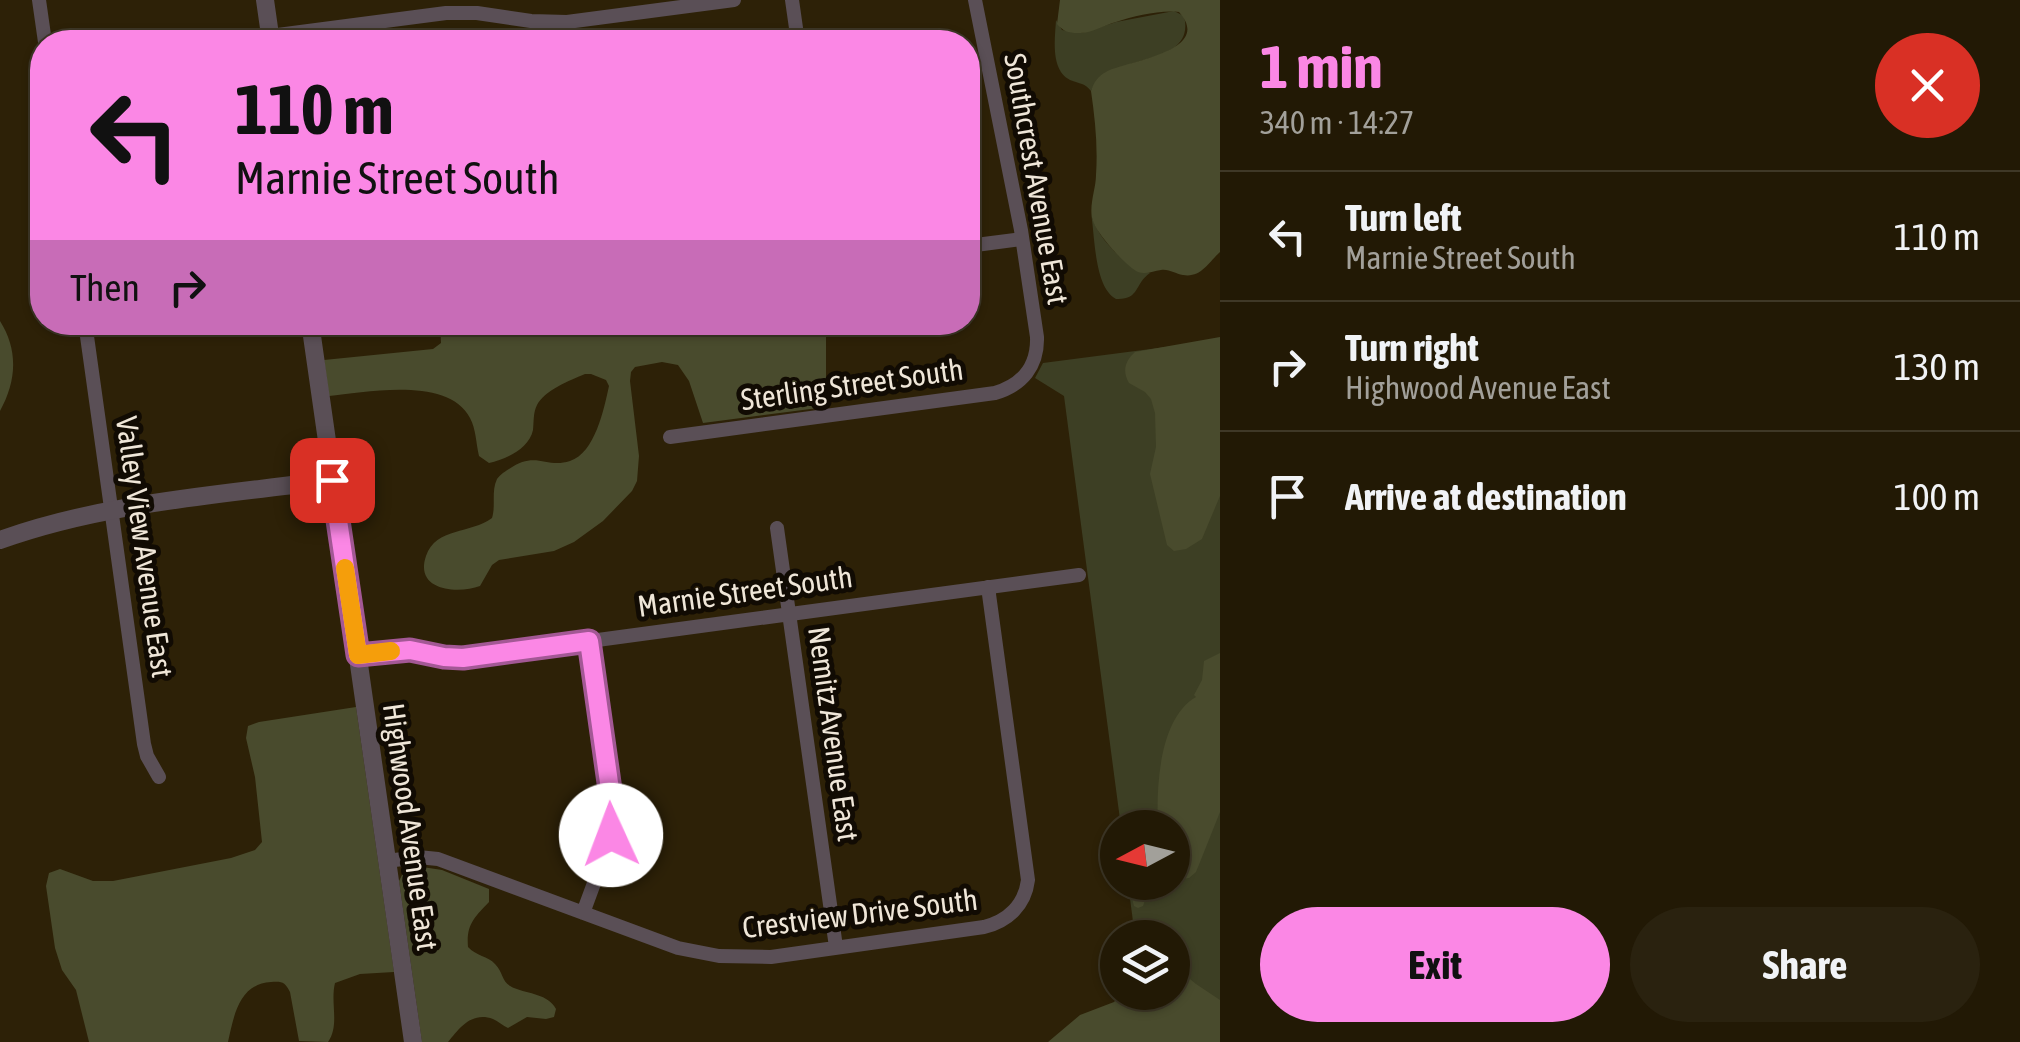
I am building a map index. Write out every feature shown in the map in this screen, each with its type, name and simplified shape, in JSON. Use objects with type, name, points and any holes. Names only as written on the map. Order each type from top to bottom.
[{"type":"street","points":[[39,0],[43,30]]},
{"type":"street","points":[[265,0],[269,30]]},
{"type":"street","points":[[335,30],[446,13],[567,22],[734,0]]},
{"type":"street","points":[[792,0],[796,30]]},
{"type":"street","name":"Southcrest Avenue East","points":[[975,0],[1022,238],[1038,342],[1031,368]]},
{"type":"street","points":[[980,244],[1022,238]]},
{"type":"street","name":"Valley View Avenue East","points":[[87,335],[144,747],[159,777]]},
{"type":"street","name":"Highwood Avenue East","points":[[312,335],[413,1042]]},
{"type":"street","name":"Sterling Street South","points":[[670,436],[995,393],[1014,385],[1031,368]]},
{"type":"street","points":[[0,540],[63,520],[112,510],[332,480]]},
{"type":"street","name":"Nemitz Avenue East","points":[[777,528],[836,948]]},
{"type":"street","name":"Marnie Street South","points":[[358,655],[410,650],[463,658],[1079,576]]},
{"type":"street","name":"Crestview Drive South","points":[[387,861],[438,859],[678,948],[720,956],[765,957],[993,925],[1020,904],[1028,876],[988,587]]},
{"type":"street","points":[[583,913],[607,848],[613,817],[589,641]]},
{"type":"green space","points":[[1060,0],[1220,0],[1220,252],[1199,272],[1138,272],[1100,233],[1091,210],[1097,164],[1093,85],[1106,72],[1177,46],[1185,37],[1187,26],[1179,12],[1163,12],[1071,33],[1057,24]]},
{"type":"green space","points":[[1174,11],[1184,16],[1185,33],[1178,44],[1115,70],[1101,78],[1091,91],[1059,69],[1055,53],[1056,20],[1062,30],[1082,33]]},
{"type":"green space","points":[[1091,213],[1113,250],[1150,273],[1129,297],[1116,299],[1103,284]]},
{"type":"green space","points":[[0,321],[10,344],[13,366],[0,411]]},
{"type":"green space","points":[[441,335],[826,335],[826,407],[703,423],[689,381],[678,365],[662,362],[635,367],[630,381],[639,456],[632,491],[603,521],[574,542],[554,551],[499,560],[480,586],[450,589],[426,577],[426,556],[431,547],[446,535],[492,518],[495,484],[507,470],[527,461],[562,463],[579,456],[597,429],[609,386],[606,380],[585,374],[551,391],[537,405],[527,443],[509,456],[489,463],[479,456],[470,418],[444,396],[384,390],[329,396],[324,360],[433,349],[441,343]]},
{"type":"green space","points":[[1220,337],[1220,496],[1202,539],[1174,551],[1167,545],[1150,474],[1156,447],[1155,413],[1145,392],[1129,383],[1126,366],[1135,352]]},
{"type":"green space","points":[[1220,340],[1220,1042],[1189,1010],[1190,920],[1133,920],[1130,900],[1190,900],[1190,810],[1119,810],[1064,396],[1035,378],[1043,363]]},
{"type":"green space","points":[[1220,653],[1220,812],[1196,872],[1190,877],[1190,810],[1158,810],[1158,793],[1167,737],[1184,707],[1196,697],[1204,661]]},
{"type":"green space","points":[[356,707],[394,972],[360,974],[335,983],[333,1028],[328,1042],[299,1041],[290,992],[285,984],[275,982],[260,984],[245,995],[228,1042],[89,1042],[76,990],[62,970],[55,948],[46,886],[49,873],[60,869],[93,881],[113,881],[255,850],[262,842],[246,738],[248,726]]},
{"type":"green space","points":[[416,866],[442,870],[489,889],[489,902],[470,927],[468,947],[492,961],[510,986],[548,1000],[556,1009],[554,1017],[527,1017],[508,1028],[493,1019],[478,1017],[466,1023],[448,1042],[422,1042],[399,881],[405,869]]},
{"type":"green space","points":[[1132,900],[1145,900],[1143,906],[1134,906]]},
{"type":"green space","points":[[1190,979],[1220,1000],[1220,1042],[1048,1042],[1080,1015],[1100,1007],[1190,1010]]},
{"type":"slow traffic","points":[[345,568],[358,655],[391,651]]},
{"type":"route","points":[[332,480],[358,655],[410,650],[463,658],[589,641],[613,811],[611,835]]}]
